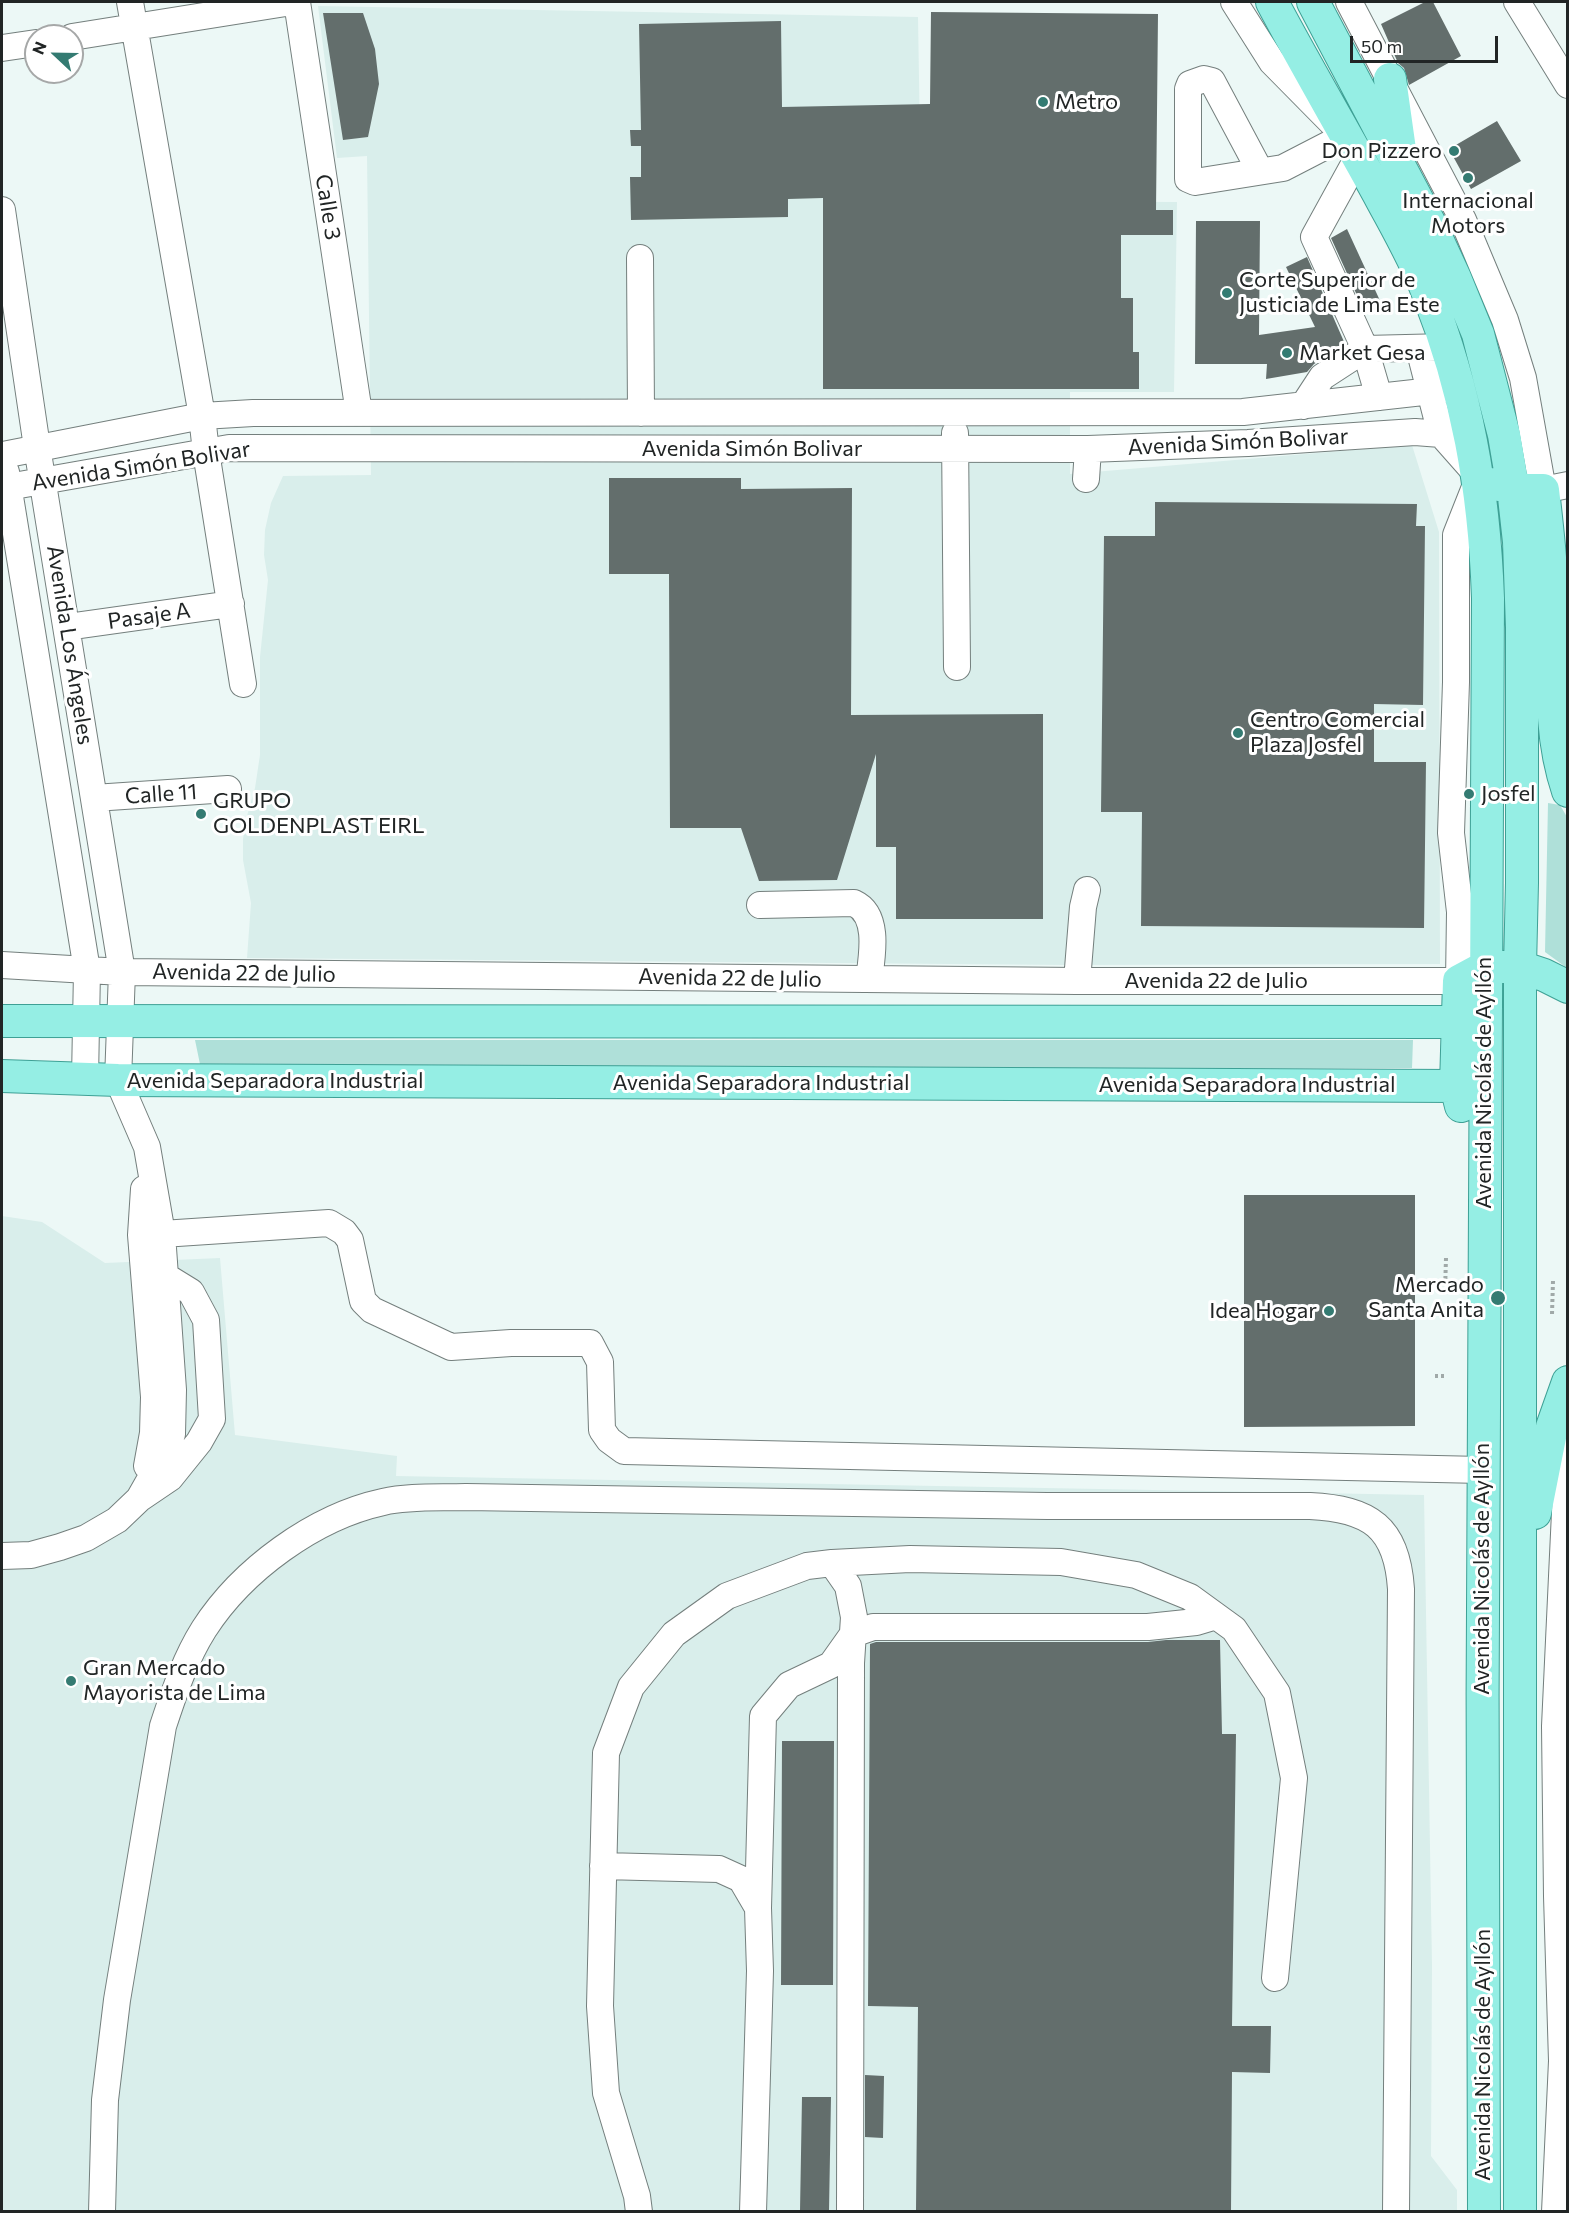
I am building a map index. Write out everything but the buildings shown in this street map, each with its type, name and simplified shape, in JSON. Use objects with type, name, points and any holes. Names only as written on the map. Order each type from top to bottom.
[{"type":"main road","name":"Avenida Nicolás de Ayllón","points":[[1272,2],[1352,146],[1426,288],[1433,348],[1445,390],[1479,477],[1486,542],[1488,598],[1472,974],[1483,1172],[1484,2211]]},
{"type":"main road","name":"Avenida Nicolás de Ayllón","points":[[1313,2],[1435,235],[1478,334],[1504,435],[1541,488],[1552,585],[1552,710],[1557,751],[1568,791]]},
{"type":"main road","points":[[1390,79],[1402,172]]},
{"type":"main road","points":[[1479,477],[1494,484],[1541,488]]},
{"type":"main road","name":"Avenida Nicolás de Ayllón","points":[[1520,2211],[1522,628],[1519,542],[1541,488]]},
{"type":"main road","points":[[1483,1172],[1463,1115],[1456,1086],[1457,1022],[1472,974],[1520,967],[1544,975],[1568,987]]},
{"type":"main road","points":[[2,1021],[1457,1022]]},
{"type":"main road","name":"Avenida Separadora Industrial","points":[[2,1076],[118,1080],[1456,1086]]},
{"type":"main road","points":[[1520,1588],[1552,1427],[1568,1382]]},
{"type":"street","points":[[130,2],[202,416],[243,684]]},
{"type":"street","points":[[84,35],[292,2]]},
{"type":"street","name":"Calle 3","points":[[297,2],[359,413]]},
{"type":"street","points":[[1234,2],[1272,62],[1352,146]]},
{"type":"street","name":"Avenida Nicolás de Ayllón","points":[[1349,2],[1462,220],[1505,320],[1523,378],[1541,488]]},
{"type":"street","points":[[1517,2],[1568,85]]},
{"type":"street","points":[[2,48],[24,45]]},
{"type":"street","points":[[1260,171],[1283,168],[1352,146]]},
{"type":"street","points":[[1352,146],[1314,237],[1365,349],[1379,397]]},
{"type":"street","name":"Avenida Los Ángeles","points":[[2,210],[37,447],[122,972],[118,1080]]},
{"type":"street","points":[[640,258],[641,413]]},
{"type":"street","points":[[1303,406],[1322,376],[1365,349],[1433,348]]},
{"type":"street","points":[[1445,390],[1441,434],[1479,477]]},
{"type":"street","name":"Avenida Simón Bolivar","points":[[2,451],[37,447],[202,416],[253,413],[1243,412],[1445,390]]},
{"type":"street","points":[[955,412],[957,667]]},
{"type":"street","name":"Avenida Simón Bolivar","points":[[8,487],[230,448],[1088,449],[1248,443],[1415,432],[1441,434]]},
{"type":"street","points":[[1086,479],[1088,449]]},
{"type":"street","name":"Avenida Los Ángeles","points":[[2,451],[8,487],[11,565],[87,970],[85,1079]]},
{"type":"street","name":"Pasaje A","points":[[67,627],[231,604]]},
{"type":"street","name":"Calle 11","points":[[94,798],[228,789]]},
{"type":"street","points":[[1077,981],[1083,907],[1087,890]]},
{"type":"street","points":[[760,905],[854,903],[862,907],[868,919],[874,945],[869,979]]},
{"type":"street","name":"Avenida 22 de Julio","points":[[2,964],[122,972],[1077,981],[1472,974]]},
{"type":"street","points":[[118,1080],[147,1147],[162,1234],[173,1390],[172,1434],[168,1448],[139,1499]]},
{"type":"street","points":[[139,1499],[151,1451],[154,1418],[141,1235],[147,1147]]},
{"type":"street","points":[[162,1234],[329,1223],[344,1232],[350,1240],[363,1301],[372,1310],[451,1347],[511,1343],[590,1344],[600,1362],[602,1430],[609,1440],[624,1451],[1482,1470]]},
{"type":"street","points":[[2,1556],[30,1555],[86,1538],[117,1520],[139,1499],[170,1478],[199,1442],[212,1419],[206,1320],[191,1292],[165,1276]]},
{"type":"street","points":[[1555,2211],[1562,2061],[1555,1726],[1568,1448]]},
{"type":"street","points":[[102,2211],[105,2100],[117,2000],[163,1726],[176,1687],[193,1649],[218,1611],[261,1565],[314,1528],[337,1516],[384,1502],[405,1498],[466,1497],[1059,1506],[1310,1506],[1330,1507],[1354,1513],[1376,1524],[1394,1546],[1400,1568],[1401,1589],[1396,2211]]},
{"type":"street","points":[[639,2211],[638,2196],[606,2093],[600,2006],[606,1753],[631,1687],[674,1634],[727,1596],[807,1566],[910,1559],[1061,1562],[1136,1575],[1190,1597],[1234,1629],[1277,1693],[1294,1778],[1275,1978]]},
{"type":"street","points":[[832,1563],[848,1586],[854,1617],[851,1663],[850,2211]]},
{"type":"street","points":[[753,2211],[760,1971],[758,1908],[763,1716],[789,1684],[831,1665],[853,1634],[873,1627],[1148,1627],[1196,1622],[1216,1616]]},
{"type":"street","points":[[603,1866],[719,1869],[741,1879],[758,1908]]},
{"type":"path","points":[[1445,1291],[1446,1258]]},
{"type":"path","points":[[1552,1314],[1553,1281]]},
{"type":"path","points":[[1435,1376],[1444,1376]]},
{"type":"shaded area","points":[[318,6],[918,17],[921,201],[1177,202],[1174,392],[1070,392],[1070,474],[1412,445],[1439,532],[1440,964],[1066,965],[247,958],[251,903],[243,860],[243,839],[260,755],[260,657],[268,580],[264,555],[265,530],[271,503],[283,476],[371,475],[367,156],[337,158]]},
{"type":"shaded area","points":[[1548,803],[1560,805],[1567,817],[1567,968],[1545,952]]},
{"type":"shaded area","points":[[195,1040],[1413,1040],[1412,1068],[201,1069]]},
{"type":"shaded area","points":[[2,1216],[42,1222],[105,1263],[220,1258],[235,1435],[397,1456],[396,1476],[1424,1495],[1432,1965],[1431,2156],[1457,2190],[1457,2211],[2,2211]]},
{"type":"place","name":"Metro","points":[[1043,102]]},
{"type":"place","name":"Don Pizzero","points":[[1454,151]]},
{"type":"place","name":"Internacional Motors","points":[[1468,178]]},
{"type":"place","name":"Corte Superior de Justicia de Lima Este","points":[[1227,293]]},
{"type":"place","name":"Market Gesa","points":[[1287,353]]},
{"type":"place","name":"Centro Comercial Plaza Josfel","points":[[1238,733]]},
{"type":"place","name":"Josfel","points":[[1469,794]]},
{"type":"place","name":"GRUPO GOLDENPLAST EIRL","points":[[201,814]]},
{"type":"place","name":"Mercado Santa Anita","points":[[1498,1298]]},
{"type":"place","name":"Idea Hogar","points":[[1329,1311]]},
{"type":"place","name":"Gran Mercado Mayorista de Lima","points":[[71,1681]]}]
